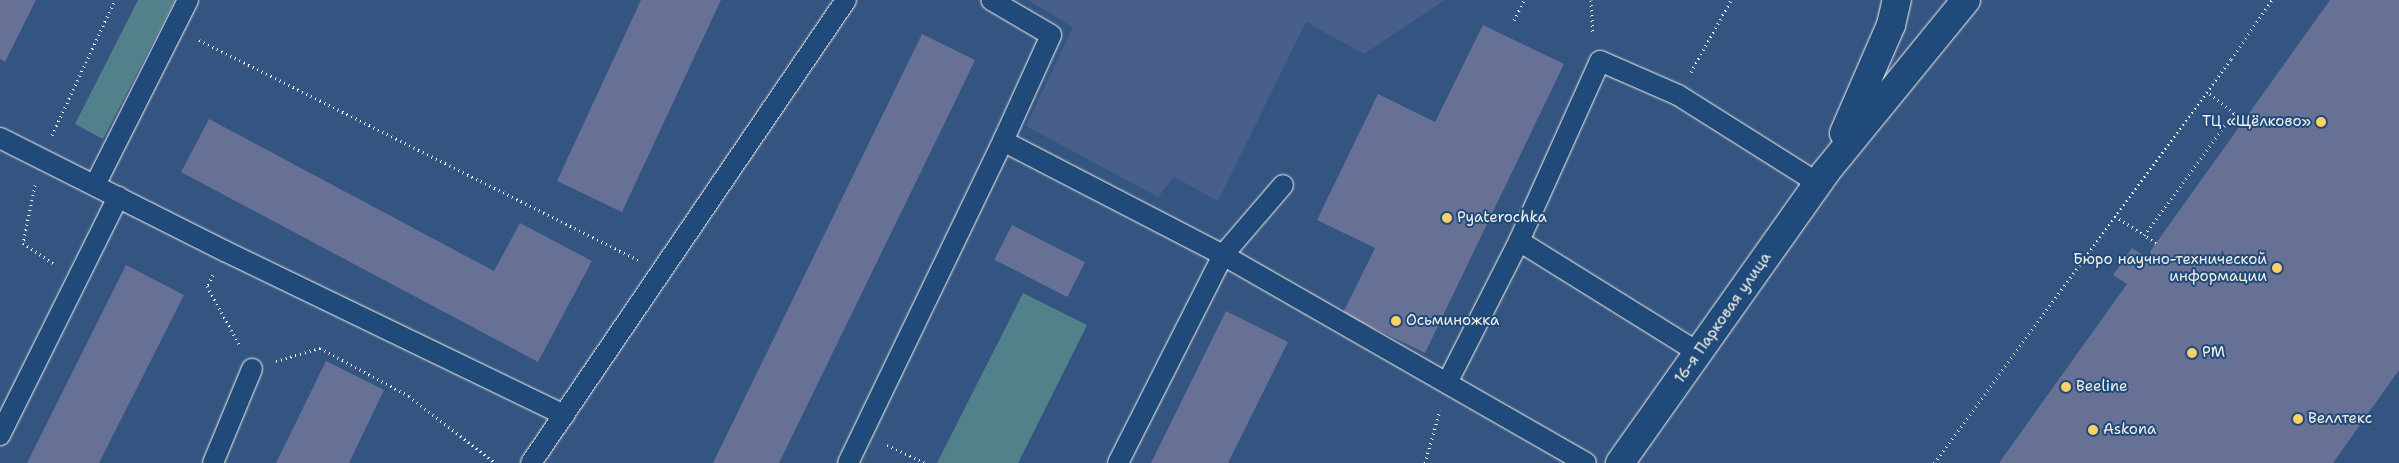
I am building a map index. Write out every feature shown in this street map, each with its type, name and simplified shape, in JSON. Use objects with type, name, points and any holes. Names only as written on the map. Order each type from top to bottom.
[{"type":"main road","name":"16-я Парковая улица","points":[[1821,178],[1863,92],[1891,25],[1897,0]]},
{"type":"main road","name":"16-я Парковая улица","points":[[1620,463],[1700,353],[1821,178],[1966,0]]},
{"type":"lane","points":[[95,185],[188,0]]},
{"type":"lane","points":[[531,463],[846,0]]},
{"type":"lane","points":[[848,463],[1003,141],[1051,34],[991,0]]},
{"type":"lane","points":[[1448,383],[1519,241],[1600,61],[1678,95],[1821,178]]},
{"type":"lane","points":[[0,138],[225,251],[564,415]]},
{"type":"lane","points":[[1003,141],[1224,255],[1586,463]]},
{"type":"lane","points":[[1118,463],[1224,255],[1283,185]]},
{"type":"lane","points":[[0,435],[118,197]]},
{"type":"lane","points":[[1519,241],[1700,353]]},
{"type":"lane","points":[[213,463],[252,369]]},
{"type":"path","points":[[77,280],[23,243],[41,159],[115,0]]},
{"type":"path","points":[[1514,20],[1524,0]]},
{"type":"path","points":[[1591,0],[1593,39]]},
{"type":"path","points":[[1678,95],[1731,0]]},
{"type":"path","points":[[1934,463],[2207,92],[2272,0]]},
{"type":"path","points":[[174,27],[660,272]]},
{"type":"path","points":[[2144,236],[2234,113],[2207,92]]},
{"type":"path","points":[[2115,216],[2156,243]]},
{"type":"path","points":[[225,251],[207,286],[252,369],[320,348],[409,396],[494,462]]},
{"type":"path","points":[[1425,463],[1448,383]]},
{"type":"path","points":[[862,434],[926,463]]},
{"type":"shaded area","points":[[1028,0],[1445,0],[1364,54],[1306,22],[1218,201],[1174,177],[1158,197],[1026,126],[1073,27]]},
{"type":"green space","points":[[138,0],[175,0],[103,139],[75,124]]},
{"type":"green space","points":[[1023,293],[1087,325],[1018,463],[937,463]]},
{"type":"building","points":[[0,0],[36,0],[5,62],[0,59]]},
{"type":"building","points":[[641,0],[721,0],[622,212],[557,181]]},
{"type":"building","name":"ТЦ «Щёлково»","points":[[2330,0],[2399,0],[2399,370],[2333,463],[1999,463],[2127,284],[2113,275],[2132,248],[2146,257]]},
{"type":"building","points":[[1483,25],[1564,64],[1425,353],[1343,313],[1375,248],[1317,220],[1378,94],[1435,122]]},
{"type":"building","points":[[922,34],[975,60],[952,108],[779,463],[713,463]]},
{"type":"building","points":[[209,119],[494,271],[520,223],[592,261],[538,362],[181,172]]},
{"type":"building","points":[[1012,225],[1085,262],[1067,297],[994,260]]},
{"type":"building","points":[[126,265],[184,295],[99,463],[27,463]]},
{"type":"building","points":[[1226,311],[1288,342],[1228,463],[1151,463]]},
{"type":"building","points":[[326,361],[384,390],[349,463],[276,463]]},
{"type":"place","name":"ТЦ «Щёлково»","points":[[2321,122]]},
{"type":"place","name":"Pyaterochka","points":[[1447,218]]},
{"type":"place","name":"Бюро научно-технической информации","points":[[2277,268]]},
{"type":"place","name":"Осьминожка","points":[[1396,321]]},
{"type":"place","name":"PM","points":[[2192,353]]},
{"type":"place","name":"Beeline","points":[[2066,387]]},
{"type":"place","name":"Веллтекс","points":[[2298,419]]},
{"type":"place","name":"Askona","points":[[2093,430]]}]
